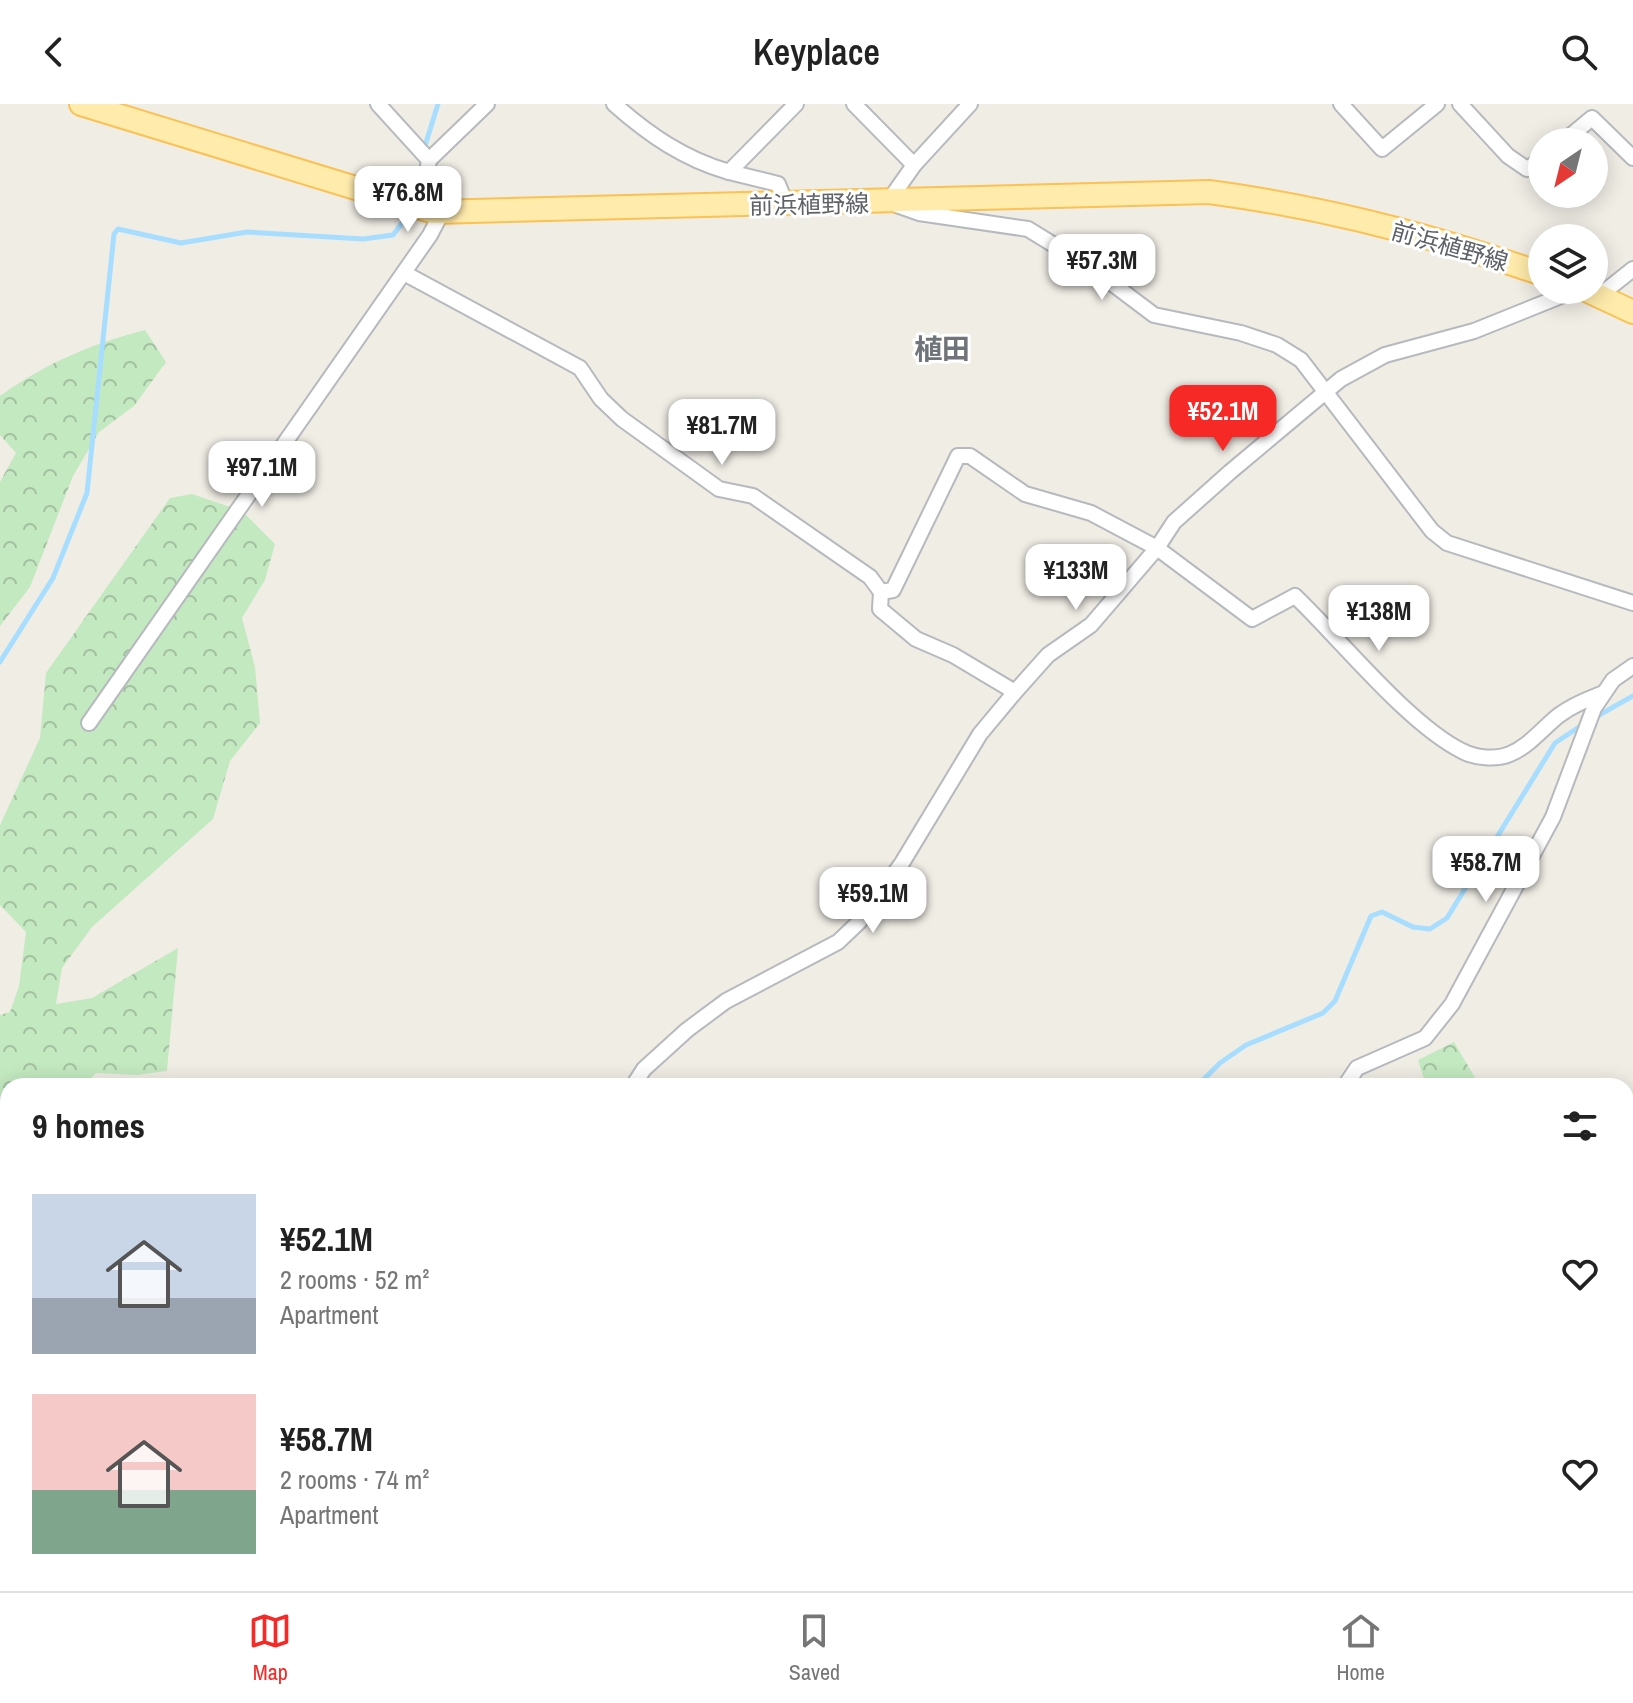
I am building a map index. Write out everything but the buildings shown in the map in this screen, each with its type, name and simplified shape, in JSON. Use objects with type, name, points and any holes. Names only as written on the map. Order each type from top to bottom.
[{"type":"main road","name":"前浜植野線","points":[[81,104],[432,210],[888,202],[1209,192],[1281,202],[1385,227],[1528,270]]},
{"type":"main road","points":[[1608,300],[1633,312]]},
{"type":"street","points":[[89,723],[404,273],[432,210],[429,160],[378,104]]},
{"type":"street","points":[[429,160],[487,104]]},
{"type":"street","points":[[614,104],[648,134],[702,164],[778,184],[786,204]]},
{"type":"street","points":[[729,172],[796,104]]},
{"type":"street","points":[[854,104],[914,165]]},
{"type":"street","points":[[970,104],[914,165],[888,202],[919,213],[1028,229],[1093,269],[1154,315],[1241,333],[1277,345],[1301,360],[1432,531],[1447,543],[1633,603]]},
{"type":"street","points":[[1341,104],[1382,149],[1437,104]]},
{"type":"street","points":[[1460,104],[1508,156],[1528,168]]},
{"type":"street","points":[[1580,128],[1592,118],[1602,128]]},
{"type":"street","points":[[1608,134],[1633,158]]},
{"type":"street","points":[[1608,284],[1633,269]]},
{"type":"street","points":[[404,273],[580,368],[601,399],[622,419],[719,489],[753,496],[870,577],[881,592],[880,609],[916,639],[953,655],[1015,692]]},
{"type":"street","points":[[640,1078],[666,1050],[726,1001],[838,942],[859,922],[902,863],[980,734],[1048,655],[1091,625],[1157,548],[1174,522],[1341,379],[1385,355],[1474,331],[1541,304]]},
{"type":"street","points":[[881,592],[893,590],[958,456],[970,456],[1025,494],[1091,513],[1157,548],[1252,619],[1295,596],[1423,724],[1463,752],[1490,758],[1509,755],[1538,736],[1556,717],[1579,702],[1601,694],[1633,666]]},
{"type":"street","points":[[1350,1078],[1357,1068],[1425,1038],[1452,1004],[1553,817],[1601,694]]},
{"type":"green space","points":[[145,330],[166,362],[134,406],[99,432],[73,476],[30,587],[0,626],[0,482],[16,453],[0,435],[0,396],[70,356]]},
{"type":"green space","points":[[192,494],[242,511],[275,544],[265,580],[242,618],[255,667],[260,723],[230,761],[213,819],[92,927],[62,968],[56,1004],[92,998],[178,948],[167,1071],[137,1075],[96,1073],[91,1078],[0,1078],[0,1015],[10,1012],[19,986],[26,932],[0,905],[0,825],[40,738],[46,673],[170,498]]},
{"type":"green space","points":[[1454,1042],[1475,1078],[1424,1078],[1418,1060]]},
{"type":"waterway","points":[[424,149],[438,104]]},
{"type":"waterway","points":[[0,662],[53,578],[87,493],[114,234],[118,229],[181,243],[247,232],[363,239],[393,235],[412,210]]},
{"type":"waterway","points":[[1594,718],[1633,696]]},
{"type":"waterway","points":[[1205,1078],[1246,1045],[1323,1013],[1335,1001],[1371,916],[1382,912],[1413,927],[1430,929],[1447,918],[1555,743],[1585,723]]},
{"type":"district","name":"植田","points":[[942,349]]}]
